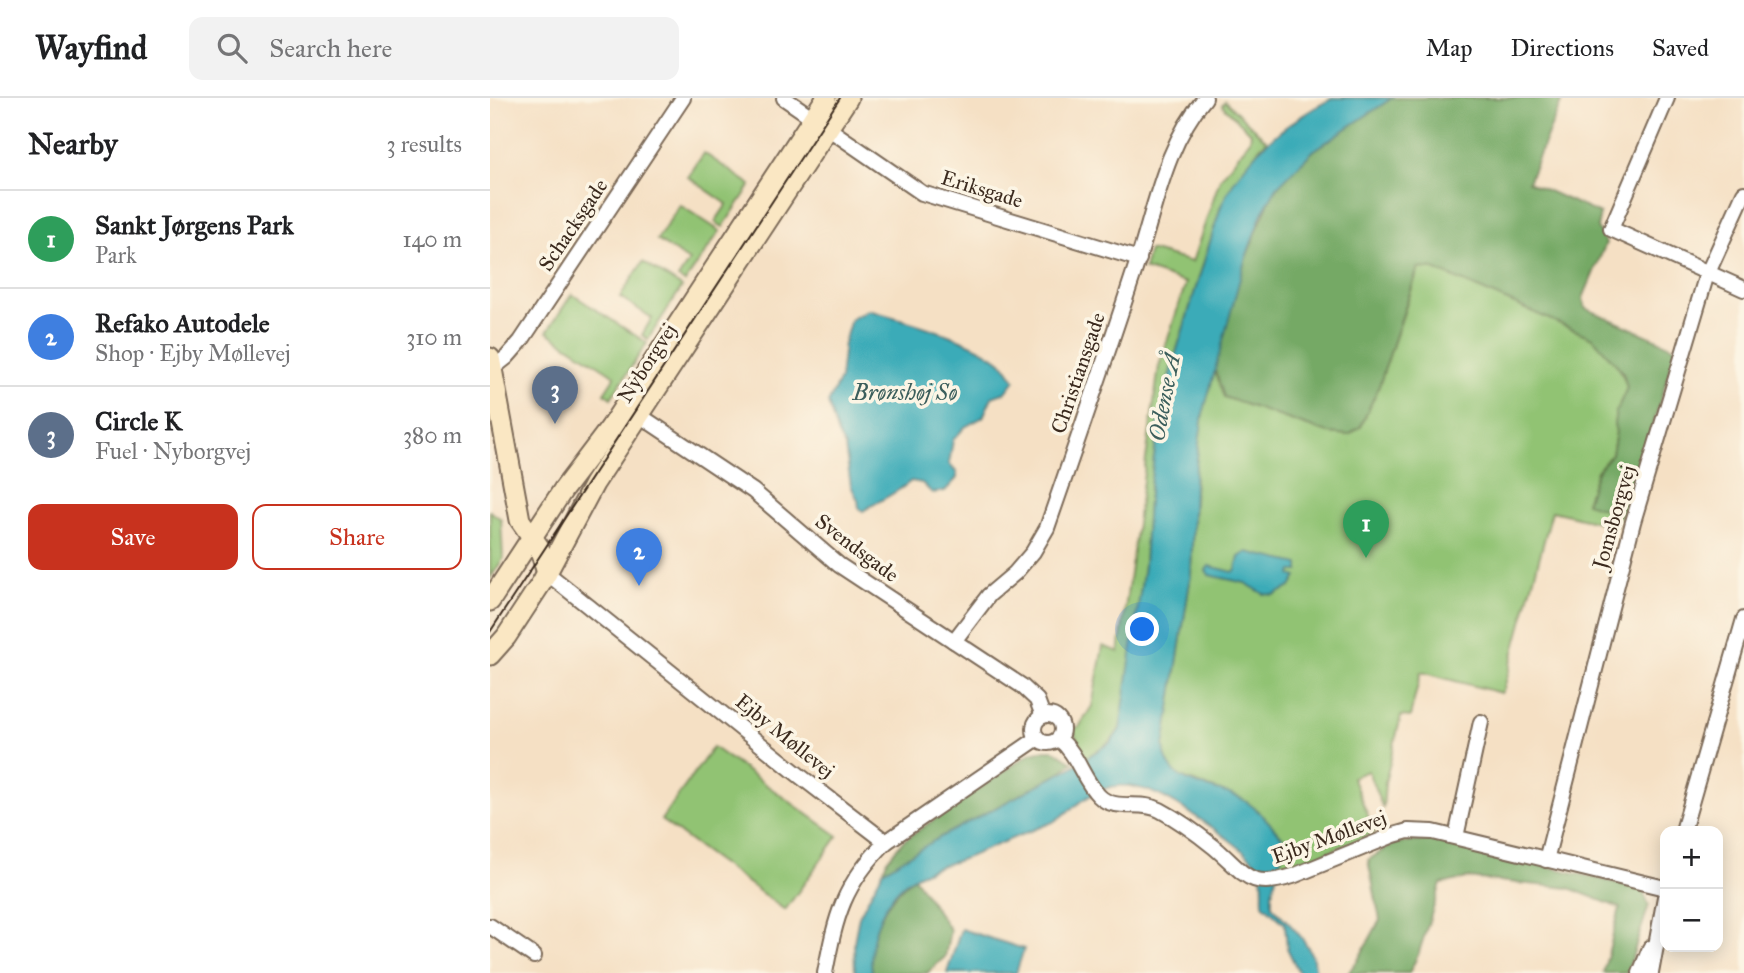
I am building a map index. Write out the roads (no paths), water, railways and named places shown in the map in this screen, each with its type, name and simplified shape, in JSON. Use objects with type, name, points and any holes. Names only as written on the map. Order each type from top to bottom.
[{"type":"street","name":"Schacksgade","points":[[491,364],[507,357],[521,341],[682,98]]},
{"type":"street","name":"Eriksgade","points":[[784,98],[922,193],[1139,258]]},
{"type":"street","name":"Nyborgvej","points":[[490,655],[506,637],[547,573],[582,503],[820,123],[826,98]]},
{"type":"street","name":"Nyborgvej","points":[[490,601],[562,489],[610,428],[820,123],[848,98]]},
{"type":"street","name":"Christiansgade","points":[[954,641],[989,595],[1015,573],[1033,552],[1047,528],[1139,258],[1171,153],[1189,117],[1205,98]]},
{"type":"street","points":[[1667,98],[1611,229],[1744,289]]},
{"type":"street","name":"Jomsborgvej","points":[[1546,860],[1633,522],[1707,273],[1744,193]]},
{"type":"street","points":[[491,364],[520,520],[527,543],[547,573]]},
{"type":"street","name":"Svendsgade","points":[[639,415],[753,491],[839,565],[1031,693],[1041,707],[1043,716]]},
{"type":"street","name":"Ejby Møllevej","points":[[547,573],[886,842]]},
{"type":"street","points":[[1684,826],[1744,618]]},
{"type":"street","points":[[1043,716],[1053,716],[1061,723],[1059,739],[1047,743],[1038,738],[1034,728],[1043,716]]},
{"type":"street","points":[[1456,837],[1481,722]]},
{"type":"street","points":[[825,973],[834,929],[845,895],[866,862],[886,842],[1038,738]]},
{"type":"street","name":"Ejby Møllevej","points":[[1059,739],[1067,745],[1098,796],[1108,803],[1141,804],[1158,809],[1214,847],[1241,873],[1257,880],[1277,881],[1408,831],[1433,832],[1456,837],[1660,887]]},
{"type":"street","points":[[1651,973],[1660,920]]},
{"type":"street","points":[[490,926],[534,956]]},
{"type":"street","points":[[1640,973],[1657,934]]},
{"type":"water","points":[[1333,98],[1392,98],[1313,151],[1277,187],[1262,213],[1245,260],[1203,414],[1194,481],[1191,575],[1164,746],[1167,760],[1173,770],[1182,777],[1192,783],[1242,799],[1260,813],[1285,840],[1272,893],[1272,906],[1306,944],[1316,973],[1299,973],[1287,948],[1285,924],[1263,904],[1262,875],[1252,859],[1210,826],[1165,798],[1132,786],[1122,786],[1092,795],[1053,822],[909,880],[898,890],[881,915],[872,944],[872,973],[855,973],[854,942],[859,916],[883,871],[942,836],[1069,769],[1111,742],[1120,729],[1144,566],[1148,501],[1159,420],[1172,366],[1221,206],[1230,188],[1253,156],[1298,118]]},
{"type":"water","name":"Brønshøj Sø","points":[[868,310],[941,332],[979,348],[1005,366],[1015,380],[1006,392],[992,397],[983,417],[965,427],[953,440],[949,464],[957,473],[957,478],[945,491],[932,493],[922,483],[911,481],[863,511],[859,508],[851,486],[845,447],[838,435],[828,403],[840,379],[844,343],[851,319]]},
{"type":"water","points":[[1247,552],[1299,564],[1299,571],[1292,571],[1291,575],[1297,577],[1291,587],[1274,595],[1264,594],[1245,583],[1209,575],[1206,570],[1209,566],[1233,572],[1239,557]]},
{"type":"water","points":[[961,929],[1024,949],[1016,973],[947,973]]},
{"type":"tram line","points":[[490,632],[840,98]]},
{"type":"place","name":"Circle K","points":[[555,424]]},
{"type":"place","name":"Sankt Jørgens Park","points":[[1366,558]]},
{"type":"place","name":"Refako Autodele","points":[[639,586]]},
{"type":"water label","name":"Odense Å","points":[[1164,397]]}]
